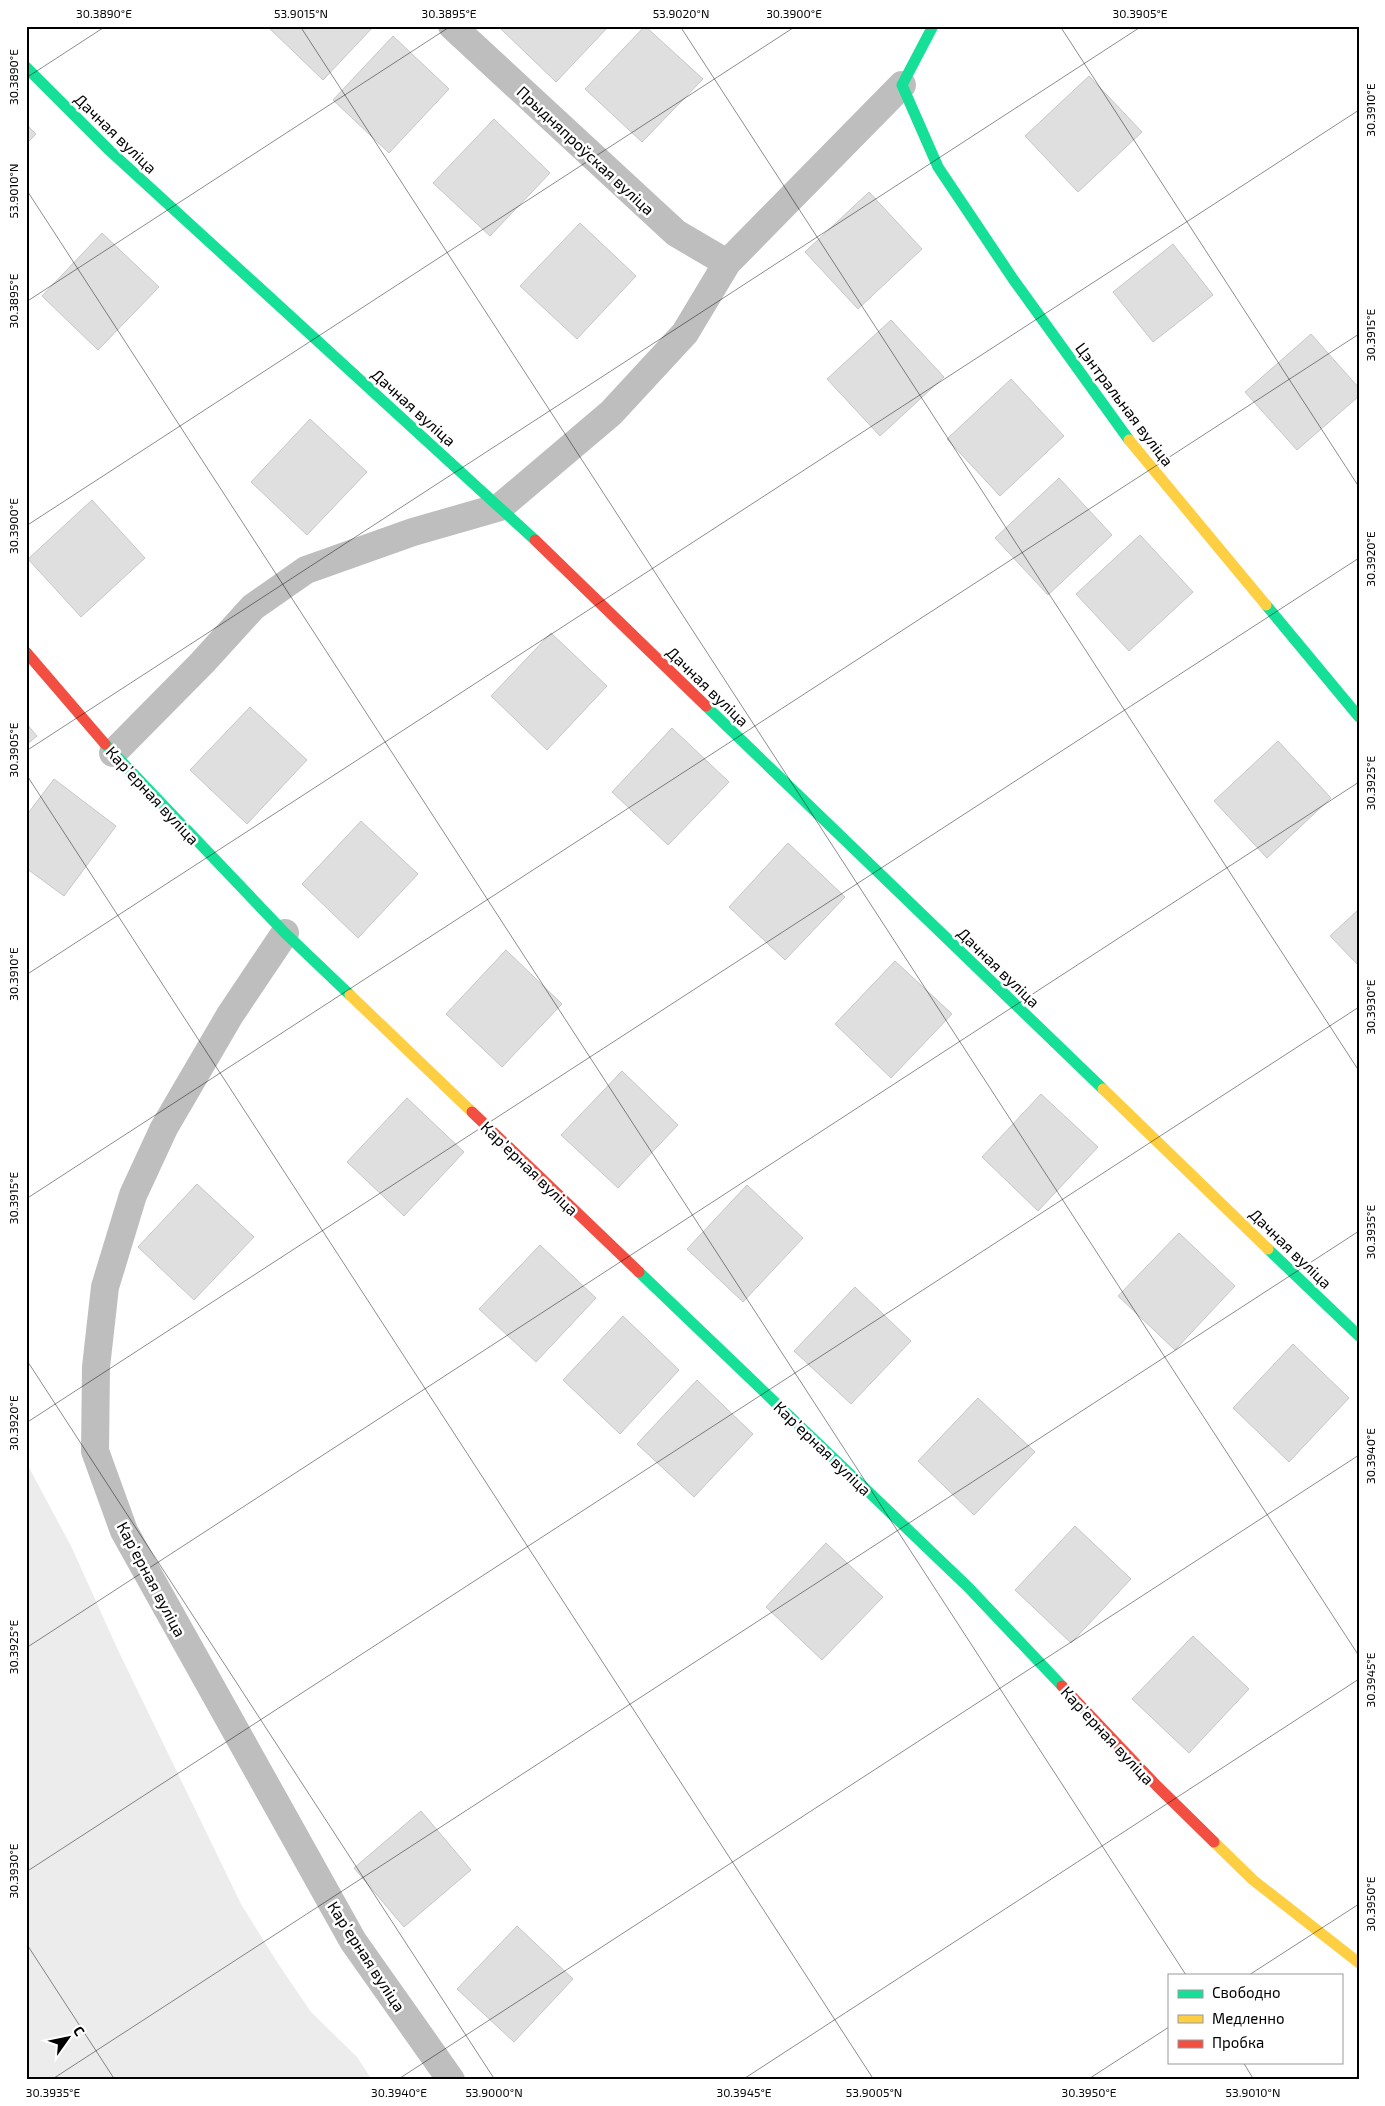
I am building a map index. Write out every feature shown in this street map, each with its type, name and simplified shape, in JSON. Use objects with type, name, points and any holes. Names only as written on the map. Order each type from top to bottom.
[{"type":"street","name":"Прыдняпроўская вуліца","points":[[452,26],[676,233],[727,263]]},
{"type":"street","points":[[113,753],[202,663],[253,607],[306,570],[412,532],[500,507],[610,413],[685,333],[727,263],[902,85],[933,26]]},
{"type":"street","name":"Дачная вуліца","points":[[26,68],[110,152],[500,507],[1359,1336]]},
{"type":"street","name":"Цэнтральная вуліца","points":[[902,85],[938,167],[1014,279],[1118,425],[1359,717]]},
{"type":"street","name":"Карʼерная вуліца","points":[[26,652],[113,753],[285,933],[961,1580],[1157,1786],[1253,1880],[1359,1963]]},
{"type":"street","name":"Карʼерная вуліца","points":[[285,933],[230,1015],[164,1128],[132,1195],[104,1287],[96,1367],[95,1451],[124,1531],[353,1941],[451,2080]]},
{"type":"shaded area","points":[[26,1462],[72,1548],[117,1648],[241,1904],[311,2012],[357,2057],[372,2080],[26,2080]]},
{"type":"building","points":[[267,26],[374,26],[323,80]]},
{"type":"building","points":[[502,26],[609,26],[556,82],[500,28]]},
{"type":"building","points":[[645,26],[703,79],[642,142],[585,89]]},
{"type":"building","points":[[393,36],[449,89],[389,153],[333,100]]},
{"type":"building","points":[[1089,76],[1142,132],[1078,192],[1025,136]]},
{"type":"building","points":[[494,119],[550,173],[490,236],[433,183]]},
{"type":"building","points":[[26,124],[36,134],[26,144]]},
{"type":"building","points":[[869,192],[922,249],[858,309],[805,252]]},
{"type":"building","points":[[580,223],[636,276],[577,339],[520,286]]},
{"type":"building","points":[[102,233],[159,287],[98,350],[42,296]]},
{"type":"building","points":[[1173,244],[1213,295],[1153,342],[1113,292]]},
{"type":"building","points":[[891,320],[944,377],[880,436],[827,379]]},
{"type":"building","points":[[1311,334],[1359,388],[1359,396],[1297,450],[1245,392]]},
{"type":"building","points":[[1011,379],[1064,436],[1000,496],[947,439]]},
{"type":"building","points":[[310,419],[367,472],[307,535],[251,482]]},
{"type":"building","points":[[1059,478],[1112,535],[1048,595],[995,538]]},
{"type":"building","points":[[92,500],[145,558],[81,617],[28,559]]},
{"type":"building","points":[[1140,535],[1193,592],[1129,651],[1076,594]]},
{"type":"building","points":[[551,633],[607,686],[547,750],[491,696]]},
{"type":"building","points":[[250,707],[307,760],[247,824],[190,770]]},
{"type":"building","points":[[26,723],[37,736],[26,745]]},
{"type":"building","points":[[672,728],[729,782],[668,845],[612,792]]},
{"type":"building","points":[[1278,741],[1331,798],[1267,858],[1214,801]]},
{"type":"building","points":[[54,779],[116,826],[64,896],[26,868],[26,816]]},
{"type":"building","points":[[361,821],[418,874],[358,938],[302,884]]},
{"type":"building","points":[[788,843],[845,897],[785,960],[729,907]]},
{"type":"building","points":[[1359,909],[1359,966],[1330,936]]},
{"type":"building","points":[[506,950],[562,1004],[502,1067],[446,1014]]},
{"type":"building","points":[[895,961],[952,1014],[891,1078],[835,1024]]},
{"type":"building","points":[[622,1071],[678,1125],[618,1188],[561,1135]]},
{"type":"building","points":[[1041,1094],[1098,1147],[1038,1211],[982,1157]]},
{"type":"building","points":[[407,1098],[464,1152],[404,1216],[347,1162]]},
{"type":"building","points":[[197,1184],[254,1237],[194,1300],[138,1247]]},
{"type":"building","points":[[747,1185],[803,1238],[743,1302],[687,1249]]},
{"type":"building","points":[[1179,1233],[1235,1286],[1175,1350],[1118,1296]]},
{"type":"building","points":[[540,1245],[596,1298],[536,1362],[479,1309]]},
{"type":"building","points":[[855,1287],[911,1341],[851,1404],[794,1351]]},
{"type":"building","points":[[623,1316],[679,1370],[620,1434],[563,1380]]},
{"type":"building","points":[[1293,1344],[1349,1398],[1289,1462],[1233,1408]]},
{"type":"building","points":[[697,1380],[753,1434],[694,1497],[637,1444]]},
{"type":"building","points":[[978,1398],[1035,1452],[974,1515],[918,1461]]},
{"type":"building","points":[[1075,1526],[1131,1579],[1071,1643],[1015,1590]]},
{"type":"building","points":[[826,1543],[883,1597],[822,1660],[766,1607]]},
{"type":"building","points":[[1193,1636],[1249,1689],[1189,1753],[1132,1699]]},
{"type":"building","points":[[421,1811],[471,1870],[404,1927],[354,1868]]},
{"type":"building","points":[[517,1926],[573,1979],[514,2042],[457,1989]]},
{"type":"traffic: fast","points":[[933,26],[902,85],[938,167],[1013,279],[1129,440]]},
{"type":"traffic: fast","points":[[26,67],[110,151],[535,540]]},
{"type":"traffic: fast","points":[[1266,605],[1359,717]]},
{"type":"traffic: fast","points":[[706,706],[1103,1089]]},
{"type":"traffic: fast","points":[[105,744],[285,933],[350,995]]},
{"type":"traffic: fast","points":[[1268,1249],[1359,1336]]},
{"type":"traffic: fast","points":[[639,1272],[968,1587],[1062,1686]]},
{"type":"traffic: slow","points":[[1129,440],[1266,605]]},
{"type":"traffic: slow","points":[[350,995],[472,1112]]},
{"type":"traffic: slow","points":[[1103,1089],[1268,1249]]},
{"type":"traffic: slow","points":[[1214,1842],[1253,1880],[1359,1963]]},
{"type":"traffic: jam","points":[[535,540],[706,706]]},
{"type":"traffic: jam","points":[[26,652],[105,744]]},
{"type":"traffic: jam","points":[[472,1112],[639,1272]]},
{"type":"traffic: jam","points":[[1062,1686],[1157,1786],[1214,1842]]}]
